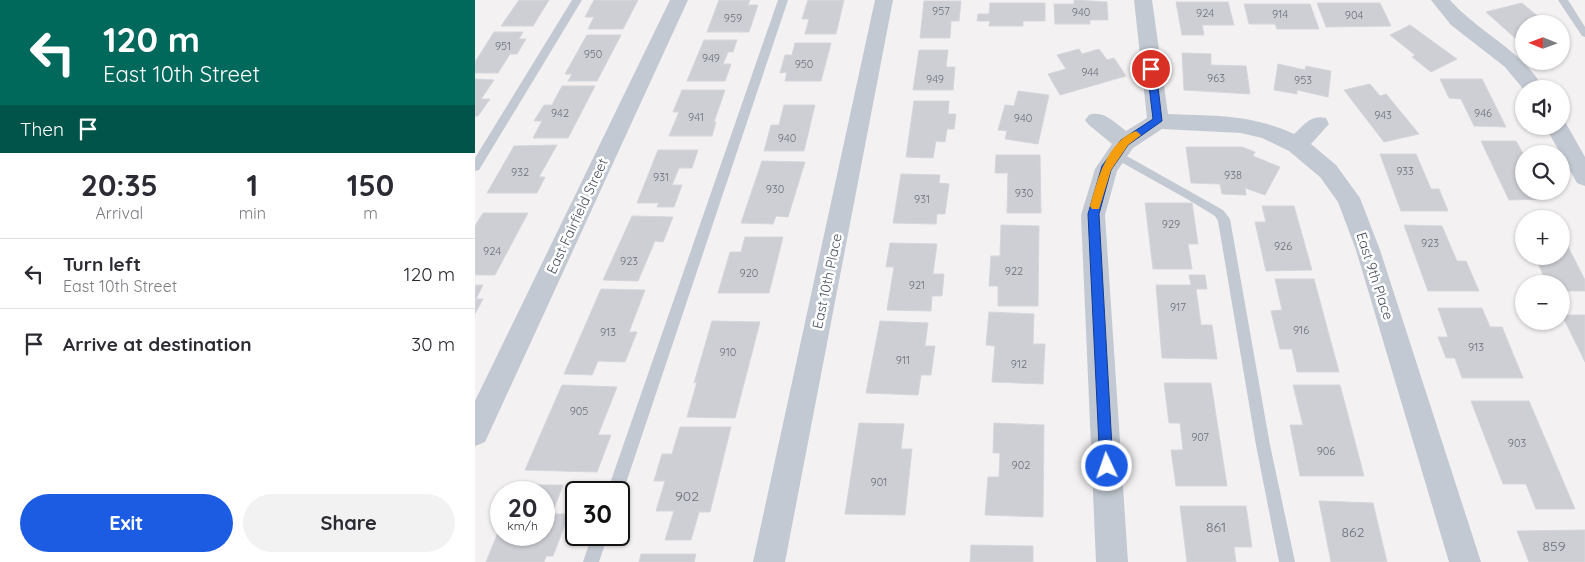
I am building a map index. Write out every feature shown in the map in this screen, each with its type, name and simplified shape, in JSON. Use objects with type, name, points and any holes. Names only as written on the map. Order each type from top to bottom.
[{"type":"street","name":"East Fairfield Street","points":[[475,432],[679,0]]},
{"type":"street","name":"East 10th Place","points":[[769,562],[884,0]]},
{"type":"street","points":[[1112,562],[1093,214],[1106,169],[1121,148],[1157,121],[1143,0]]},
{"type":"street","points":[[1440,0],[1458,21],[1512,62],[1527,80]]},
{"type":"street","points":[[1096,120],[1121,148]]},
{"type":"street","name":"East 9th Place","points":[[1157,121],[1241,124],[1267,131],[1297,145],[1327,171],[1348,198],[1368,250],[1465,562]]},
{"type":"street","points":[[1297,145],[1318,124]]},
{"type":"street","points":[[1561,135],[1585,177]]},
{"type":"lane","points":[[475,167],[577,0]]},
{"type":"lane","points":[[619,481],[783,0]]},
{"type":"lane","points":[[1563,0],[1585,34]]},
{"type":"lane","points":[[1121,148],[1219,213],[1225,219],[1263,445],[1287,562]]},
{"type":"lane","points":[[591,562],[596,546]]},
{"type":"building","points":[[519,0],[549,0],[533,26],[501,26]]},
{"type":"building","points":[[594,0],[638,0],[623,29],[588,29],[594,17],[585,17]]},
{"type":"building","points":[[719,0],[750,0],[748,5],[758,5],[749,32],[707,32]]},
{"type":"building","points":[[808,0],[844,0],[836,34],[805,34],[809,19],[802,19]]},
{"type":"building","points":[[1074,0],[1107,2],[1108,20],[1090,20],[1090,24],[1055,24],[1054,4],[1074,4]]},
{"type":"building","points":[[924,1],[961,1],[959,21],[951,21],[950,38],[920,38]]},
{"type":"building","points":[[1176,2],[1228,2],[1234,25],[1202,25],[1204,35],[1182,35]]},
{"type":"building","points":[[990,3],[1045,3],[1045,21],[1023,21],[1023,26],[989,26],[990,21],[977,21],[978,14],[989,14]]},
{"type":"building","points":[[1317,3],[1380,3],[1391,26],[1326,27]]},
{"type":"building","points":[[1522,3],[1536,15],[1515,15],[1515,38],[1486,12]]},
{"type":"building","points":[[1244,4],[1310,4],[1319,29],[1277,29],[1275,24],[1249,24]]},
{"type":"building","points":[[1410,25],[1457,59],[1431,72],[1412,57],[1415,55],[1390,35]]},
{"type":"building","points":[[494,32],[523,32],[519,39],[526,39],[517,54],[510,54],[498,73],[475,73],[475,62]]},
{"type":"building","points":[[587,35],[621,35],[597,81],[568,81],[572,74],[565,74]]},
{"type":"building","points":[[704,40],[737,40],[733,52],[728,52],[723,64],[731,64],[725,81],[687,81]]},
{"type":"building","points":[[795,43],[831,43],[821,81],[785,81],[787,72],[780,73],[785,55],[792,55]]},
{"type":"building","points":[[1079,49],[1082,54],[1099,49],[1107,60],[1114,58],[1126,76],[1060,95],[1048,74],[1066,69],[1057,55]]},
{"type":"building","points":[[919,50],[948,50],[946,67],[955,67],[953,90],[913,90]]},
{"type":"building","points":[[1182,53],[1211,54],[1211,65],[1246,66],[1250,94],[1184,90]]},
{"type":"building","points":[[1278,64],[1305,70],[1306,66],[1331,71],[1328,97],[1297,90],[1297,94],[1274,90]]},
{"type":"building","points":[[475,79],[494,80],[481,99],[490,99],[478,116],[475,116]]},
{"type":"building","points":[[1440,79],[1482,79],[1506,127],[1474,126],[1461,99],[1449,98]]},
{"type":"building","points":[[1370,84],[1380,96],[1386,94],[1419,134],[1384,142],[1344,90]]},
{"type":"building","points":[[562,86],[595,86],[568,138],[533,138],[542,121],[534,121],[544,105],[552,105]]},
{"type":"building","points":[[682,90],[725,90],[714,122],[716,122],[712,136],[669,136],[679,112],[673,112]]},
{"type":"building","points":[[1018,91],[1049,95],[1038,144],[1005,139],[1007,131],[998,130],[1005,105],[1014,106]]},
{"type":"building","points":[[914,101],[949,101],[948,114],[956,114],[954,129],[947,129],[945,142],[936,141],[933,158],[906,157]]},
{"type":"building","points":[[784,105],[815,105],[804,151],[764,151],[771,125],[779,125]]},
{"type":"building","points":[[1481,141],[1516,141],[1518,145],[1515,145],[1515,200],[1509,200]]},
{"type":"building","points":[[557,145],[539,177],[545,177],[537,193],[487,193],[514,146]]},
{"type":"building","points":[[1186,147],[1242,147],[1255,152],[1253,156],[1280,167],[1265,195],[1245,188],[1246,195],[1222,194],[1220,184],[1191,183]]},
{"type":"building","points":[[658,150],[698,150],[692,168],[679,168],[672,185],[682,185],[674,207],[657,207],[659,203],[637,203]]},
{"type":"building","points":[[1380,154],[1416,154],[1431,189],[1439,189],[1448,211],[1401,211]]},
{"type":"building","points":[[996,155],[1040,155],[1041,213],[1007,213],[1008,173],[995,173]]},
{"type":"building","points":[[762,161],[805,162],[788,217],[776,216],[773,224],[741,223]]},
{"type":"building","points":[[901,174],[940,175],[939,183],[949,184],[945,214],[937,214],[936,224],[893,223]]},
{"type":"building","points":[[1145,203],[1192,203],[1198,244],[1188,244],[1192,269],[1153,269]]},
{"type":"building","points":[[1262,206],[1294,206],[1312,270],[1266,271],[1255,222],[1266,222]]},
{"type":"building","points":[[483,213],[528,213],[495,275],[475,275],[475,226]]},
{"type":"building","points":[[632,216],[673,217],[663,242],[655,241],[638,281],[603,280]]},
{"type":"building","points":[[1001,225],[1039,226],[1038,306],[998,306],[998,286],[989,286],[991,256],[1000,256]]},
{"type":"building","points":[[1404,225],[1442,226],[1457,261],[1466,261],[1479,291],[1428,291]]},
{"type":"building","points":[[745,237],[783,237],[769,293],[718,293],[730,252],[741,252]]},
{"type":"building","points":[[890,243],[937,244],[933,274],[944,274],[942,296],[932,296],[931,311],[887,310],[894,267],[886,267]]},
{"type":"building","points":[[1570,251],[1585,280],[1585,291],[1570,291],[1570,275],[1543,275],[1539,265],[1570,265]]},
{"type":"building","points":[[1189,275],[1205,275],[1207,289],[1196,289],[1201,325],[1212,325],[1217,359],[1162,358],[1156,285],[1191,285]]},
{"type":"building","points":[[1275,279],[1314,279],[1339,372],[1297,372],[1292,349],[1280,349],[1271,311],[1282,310]]},
{"type":"building","points":[[475,285],[483,285],[476,299],[483,299],[475,314]]},
{"type":"building","points":[[601,289],[645,290],[629,332],[637,332],[625,362],[598,361],[592,375],[564,374]]},
{"type":"building","points":[[1438,308],[1482,308],[1490,327],[1502,327],[1523,378],[1462,378],[1455,358],[1446,358],[1438,337],[1448,337]]},
{"type":"building","points":[[989,312],[1034,314],[1033,344],[1045,344],[1043,384],[992,382],[995,346],[986,345]]},
{"type":"building","points":[[1570,315],[1585,315],[1585,362],[1569,330]]},
{"type":"building","points":[[712,321],[760,322],[735,418],[687,417],[697,382],[694,383]]},
{"type":"building","points":[[880,321],[928,323],[925,346],[935,346],[931,375],[921,375],[918,395],[866,393]]},
{"type":"building","points":[[1164,383],[1211,383],[1227,486],[1176,486],[1171,450],[1183,450],[1180,423],[1169,423]]},
{"type":"building","points":[[562,385],[617,387],[598,435],[611,435],[597,472],[525,470]]},
{"type":"building","points":[[1293,385],[1340,385],[1364,476],[1300,476],[1290,425],[1303,425]]},
{"type":"building","points":[[1471,401],[1529,401],[1575,509],[1536,509],[1526,484],[1503,484]]},
{"type":"building","points":[[859,423],[904,424],[901,449],[912,449],[905,515],[845,514]]},
{"type":"building","points":[[994,423],[1044,425],[1043,517],[985,515],[988,477],[999,477],[1000,453],[993,453]]},
{"type":"building","points":[[680,427],[731,427],[710,512],[699,512],[691,540],[665,540],[674,511],[656,511],[665,481],[654,481],[662,454],[672,454]]},
{"type":"building","points":[[555,485],[563,485],[555,506]]},
{"type":"building","points":[[1319,501],[1373,503],[1387,562],[1331,562]]},
{"type":"building","points":[[1180,506],[1246,506],[1252,547],[1234,547],[1236,562],[1187,562]]},
{"type":"building","points":[[555,514],[565,514],[565,524],[553,556],[546,556],[544,562],[486,562],[492,546],[555,546]]},
{"type":"building","points":[[1585,530],[1585,562],[1529,562],[1517,531]]},
{"type":"building","points":[[971,545],[1033,546],[1033,562],[970,562]]},
{"type":"building","points":[[641,554],[696,554],[694,562],[639,562]]},
{"type":"slow traffic","points":[[1095,206],[1106,169],[1125,142],[1136,135]]},
{"type":"route","points":[[1107,466],[1093,214],[1106,169],[1125,142],[1157,121],[1151,69]]}]
